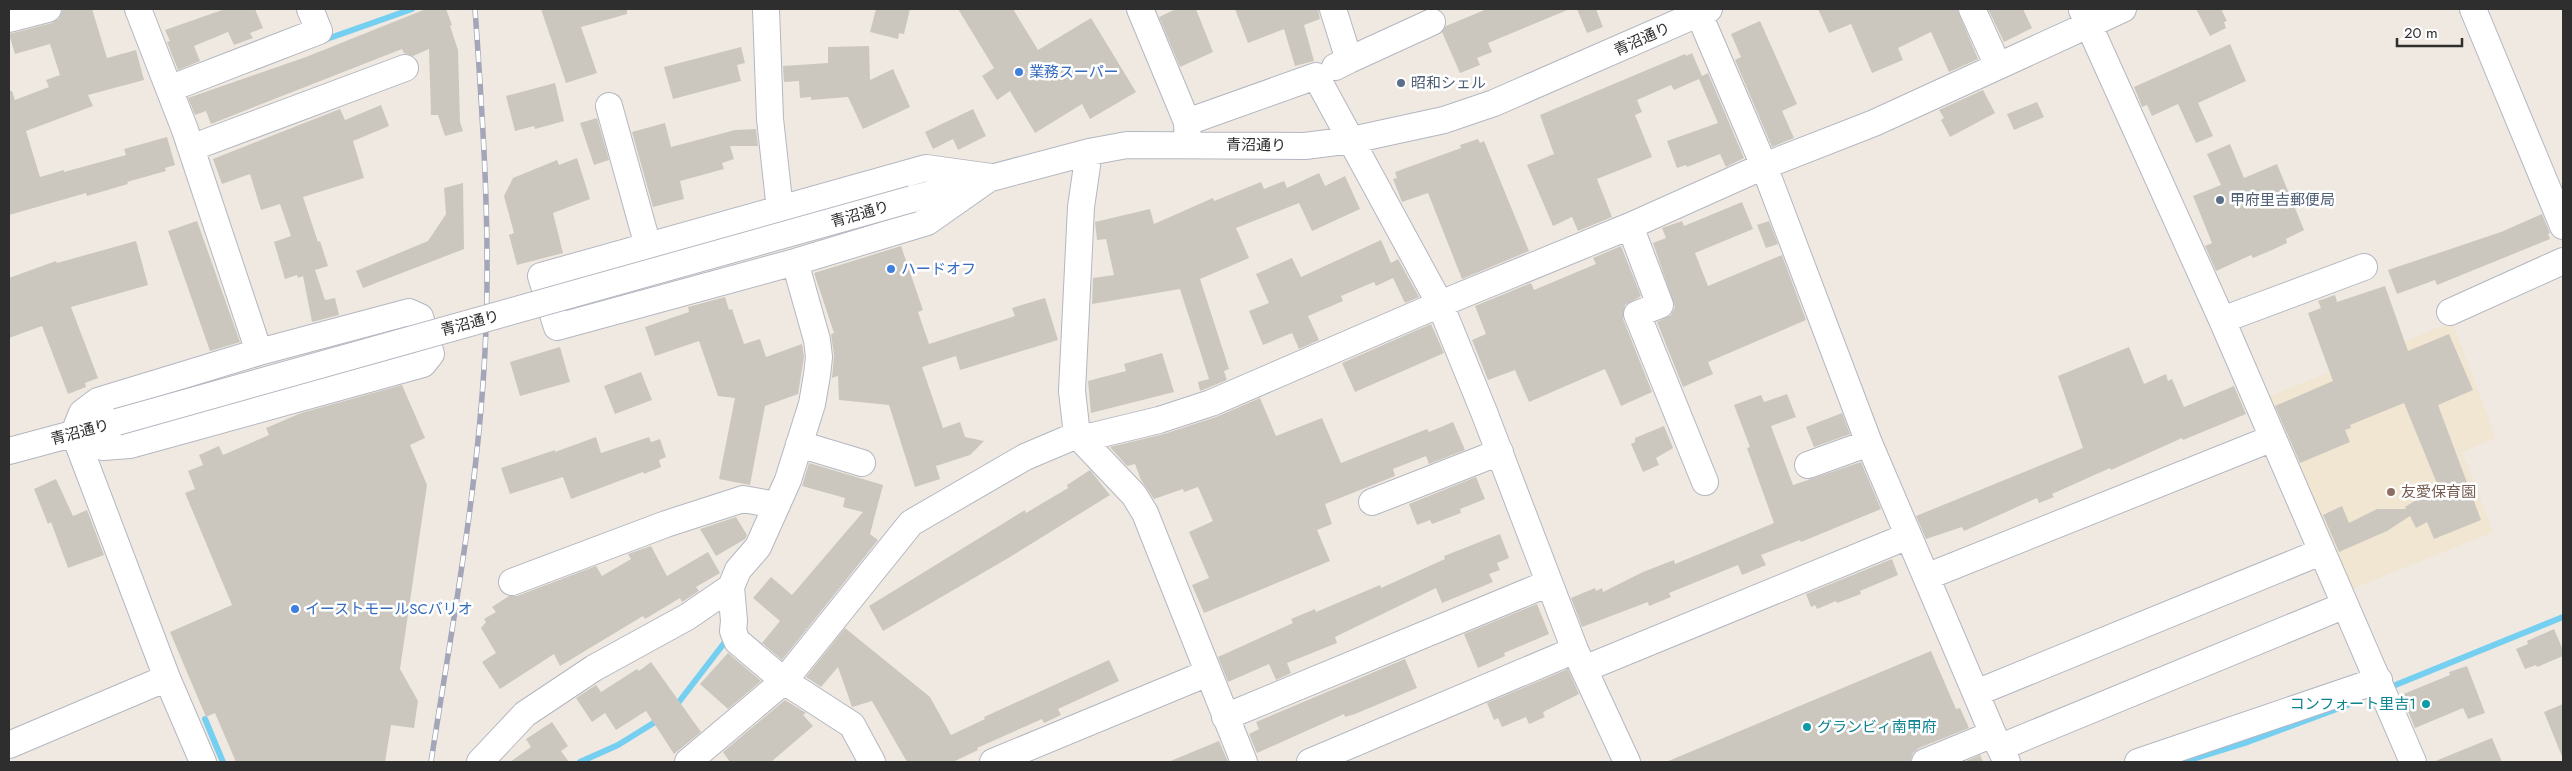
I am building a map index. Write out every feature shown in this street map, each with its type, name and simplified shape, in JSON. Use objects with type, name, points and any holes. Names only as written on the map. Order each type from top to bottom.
[{"type":"street","points":[[9,20],[48,9]]},
{"type":"street","points":[[138,9],[191,148],[259,352]]},
{"type":"street","points":[[169,90],[319,31],[310,9]]},
{"type":"street","points":[[766,9],[770,119],[780,210]]},
{"type":"street","points":[[1140,9],[1187,133],[1432,22]]},
{"type":"street","points":[[1333,9],[1349,60]]},
{"type":"street","points":[[1972,9],[1998,66]]},
{"type":"street","points":[[688,762],[712,754],[784,681],[911,523],[1025,457],[1078,435],[1092,436],[1159,420],[1211,403],[1440,304],[1630,226],[1764,166],[1874,123],[1998,66],[2085,17],[2122,9]]},
{"type":"street","points":[[2473,9],[2561,214]]},
{"type":"street","points":[[1704,11],[1869,443],[2000,748]]},
{"type":"street","name":"青沼通り","points":[[9,451],[991,177],[1089,152],[1187,133],[1305,146],[1352,140],[1444,120],[1494,103],[1704,11]]},
{"type":"street","points":[[2085,17],[2222,320],[2343,606],[2382,687],[2413,762]]},
{"type":"street","points":[[191,148],[405,68]]},
{"type":"street","points":[[1316,76],[1440,304],[1500,452],[1579,659],[1627,762]]},
{"type":"street","points":[[609,106],[648,246]]},
{"type":"street","points":[[1089,152],[1081,207],[1072,381],[1078,435],[1134,495],[1145,513],[1244,762]]},
{"type":"street","points":[[926,168],[991,177],[926,222],[795,262],[556,328],[541,276],[926,168]]},
{"type":"street","points":[[1630,226],[1660,305],[1637,314],[1704,482]]},
{"type":"street","points":[[2450,312],[2563,261]]},
{"type":"street","points":[[795,262],[818,340],[819,357],[812,404],[777,505],[758,547],[738,570],[731,587],[734,637],[784,681],[852,725],[872,762]]},
{"type":"street","points":[[2222,320],[2364,267]]},
{"type":"street","points":[[74,433],[103,447],[130,446],[423,364],[431,354],[420,317],[409,312],[259,352],[98,401],[82,414],[74,433],[167,678],[203,762]]},
{"type":"street","points":[[1926,577],[2273,438]]},
{"type":"street","points":[[1808,465],[1869,443]]},
{"type":"street","points":[[799,444],[862,463]]},
{"type":"street","points":[[1372,502],[1500,452]]},
{"type":"street","points":[[512,582],[666,524],[744,499],[777,505]]},
{"type":"street","points":[[1310,762],[1908,536]]},
{"type":"street","points":[[1976,693],[2321,552]]},
{"type":"street","points":[[1225,717],[1550,583]]},
{"type":"street","points":[[480,762],[525,714],[594,668],[687,617],[731,587]]},
{"type":"street","points":[[1925,762],[2000,748],[2343,606]]},
{"type":"street","points":[[993,762],[1208,673]]},
{"type":"street","points":[[9,745],[167,678]]},
{"type":"street","points":[[2138,762],[2382,687]]},
{"type":"shaded area","name":"友愛保育園","points":[[2452,322],[2496,438],[2462,452],[2493,532],[2347,591],[2265,398]]},
{"type":"building","points":[[63,9],[92,9],[107,58],[136,50],[144,80],[88,95],[93,106],[26,131],[40,177],[126,155],[124,149],[167,137],[175,165],[165,168],[166,171],[127,182],[128,184],[87,196],[86,193],[9,215],[9,91],[12,91],[15,100],[49,87],[46,80],[60,75],[50,44],[15,54],[9,34],[52,23],[59,19]]},
{"type":"building","points":[[225,9],[255,9],[263,28],[250,33],[253,38],[234,45],[228,32],[194,46],[200,61],[178,70],[167,42],[170,41],[165,30]]},
{"type":"building","points":[[426,9],[446,9],[452,25],[450,26],[458,50],[460,122],[463,131],[445,136],[438,115],[431,115],[429,49],[413,56],[404,53],[402,49],[211,124],[206,111],[195,115],[188,98],[306,57]]},
{"type":"building","points":[[541,9],[627,9],[627,14],[581,27],[597,73],[566,83]]},
{"type":"building","points":[[876,9],[910,9],[904,34],[899,33],[898,39],[870,32]]},
{"type":"building","points":[[958,9],[1013,9],[1038,50],[1091,18],[1136,92],[1090,119],[1082,104],[1035,133],[1010,91],[997,100],[982,76],[994,68]]},
{"type":"building","points":[[1176,9],[1196,9],[1213,52],[1180,67],[1159,17]]},
{"type":"building","points":[[1235,9],[1318,9],[1320,19],[1304,25],[1314,61],[1295,66],[1284,29],[1248,43]]},
{"type":"building","points":[[1487,9],[1570,9],[1488,43],[1492,52],[1477,58],[1480,65],[1460,73],[1442,32],[1446,26]]},
{"type":"building","points":[[1577,9],[1596,9],[1603,27],[1587,33]]},
{"type":"building","points":[[1818,9],[1957,9],[1978,59],[1949,72],[1931,32],[1898,48],[1903,60],[1872,73],[1851,24],[1829,33]]},
{"type":"building","points":[[1988,9],[2023,9],[2032,28],[2004,42]]},
{"type":"building","points":[[2196,9],[2221,9],[2227,21],[2224,22],[2226,28],[2210,36]]},
{"type":"building","points":[[1760,21],[1797,104],[1782,111],[1794,138],[1772,147],[1735,60],[1741,57],[1731,34]]},
{"type":"building","points":[[2230,44],[2246,81],[2198,103],[2213,136],[2196,143],[2178,104],[2152,116],[2147,105],[2142,107],[2134,87]]},
{"type":"building","points":[[869,46],[870,80],[893,69],[910,107],[863,129],[848,97],[811,100],[811,97],[800,98],[799,81],[784,82],[783,66],[828,63],[828,47]]},
{"type":"building","points":[[741,47],[745,63],[737,65],[741,81],[673,99],[664,67]]},
{"type":"building","points":[[1692,53],[1702,76],[1708,73],[1744,158],[1726,167],[1720,154],[1687,167],[1686,165],[1677,168],[1667,141],[1718,123],[1699,79],[1674,90],[1671,85],[1637,100],[1642,112],[1635,115],[1652,157],[1597,179],[1612,217],[1578,231],[1572,217],[1553,226],[1527,165],[1554,154],[1540,115],[1685,54],[1686,56]]},
{"type":"building","points":[[555,83],[564,121],[535,129],[534,126],[515,131],[506,96]]},
{"type":"building","points":[[1983,90],[1995,113],[1950,137],[1941,120],[1944,118],[1939,110]]},
{"type":"building","points":[[2037,102],[2044,117],[2014,130],[2007,114]]},
{"type":"building","points":[[381,105],[389,126],[353,141],[364,178],[303,197],[328,266],[315,270],[325,300],[335,298],[339,315],[312,322],[303,276],[298,278],[297,275],[285,279],[274,242],[291,236],[280,204],[261,210],[250,174],[222,184],[213,159],[340,109],[345,120]]},
{"type":"building","points":[[973,109],[986,136],[958,150],[953,139],[933,149],[925,132]]},
{"type":"building","points":[[597,118],[609,160],[594,165],[580,123]]},
{"type":"building","points":[[665,123],[671,147],[735,130],[756,129],[758,146],[730,146],[734,159],[722,163],[724,169],[680,181],[684,199],[653,207],[632,132]]},
{"type":"building","points":[[1478,139],[1480,143],[1484,141],[1529,251],[1462,279],[1428,193],[1402,202],[1393,179],[1397,178],[1395,172],[1461,148],[1460,145]]},
{"type":"building","points":[[2230,144],[2244,178],[2277,164],[2304,230],[2286,239],[2287,243],[2272,250],[2253,258],[2251,255],[2216,271],[2205,246],[2212,243],[2193,196],[2221,185],[2207,154]]},
{"type":"building","points":[[577,158],[590,199],[553,213],[563,253],[517,265],[509,235],[514,233],[504,196],[513,178],[557,160],[559,165]]},
{"type":"building","points":[[1319,173],[1325,186],[1345,176],[1360,209],[1312,231],[1299,203],[1236,228],[1249,258],[1200,279],[1229,369],[1224,371],[1227,380],[1200,391],[1198,382],[1209,379],[1180,289],[1092,304],[1093,278],[1114,275],[1106,239],[1097,240],[1095,222],[1150,209],[1154,224],[1213,198],[1214,201],[1261,182],[1264,189],[1284,181],[1287,188]]},
{"type":"building","points":[[463,183],[464,249],[363,288],[356,271],[428,241],[446,214],[444,188]]},
{"type":"building","points":[[1742,202],[1753,229],[1695,253],[1708,286],[1782,255],[1806,320],[1708,362],[1713,374],[1683,387],[1657,322],[1671,315],[1675,307],[1653,243],[1666,238],[1662,228],[1682,221],[1684,226]]},
{"type":"building","points":[[2542,214],[2550,233],[2548,234],[2550,239],[2437,285],[2435,280],[2397,294],[2388,270],[2501,232]]},
{"type":"building","points":[[197,221],[240,342],[210,351],[168,231]]},
{"type":"building","points":[[1769,221],[1778,244],[1766,248],[1757,225]]},
{"type":"building","points":[[1381,240],[1391,263],[1398,259],[1419,297],[1405,303],[1393,278],[1376,286],[1374,282],[1341,296],[1343,301],[1308,316],[1319,340],[1299,349],[1292,333],[1263,345],[1249,311],[1269,303],[1256,274],[1292,258],[1301,277]]},
{"type":"building","points":[[136,241],[148,285],[71,307],[98,378],[85,383],[86,387],[68,394],[42,326],[9,338],[9,278],[56,261],[57,263]]},
{"type":"building","points":[[901,246],[923,310],[918,312],[929,344],[1015,316],[1012,308],[1045,298],[1058,340],[960,370],[956,356],[922,367],[943,428],[960,422],[965,437],[984,441],[970,455],[936,466],[940,479],[915,487],[889,405],[839,400],[838,376],[832,378],[834,355],[831,334],[834,333],[814,273]]},
{"type":"building","points":[[1621,246],[1641,296],[1625,305],[1623,319],[1652,392],[1621,406],[1605,369],[1529,402],[1515,370],[1488,380],[1472,340],[1486,334],[1475,306],[1531,283],[1534,290],[1596,264],[1593,258]]},
{"type":"building","points":[[2385,286],[2408,351],[2449,334],[2473,390],[2438,405],[2481,520],[2434,539],[2427,522],[2416,528],[2410,516],[2387,531],[2339,552],[2323,515],[2342,506],[2349,523],[2377,509],[2406,509],[2405,507],[2438,486],[2404,403],[2350,425],[2351,428],[2345,430],[2350,442],[2300,463],[2275,406],[2333,381],[2308,313],[2321,308],[2318,301],[2335,295],[2337,302]]},
{"type":"building","points":[[725,297],[729,310],[732,309],[744,344],[760,339],[766,357],[802,344],[804,357],[798,394],[765,406],[750,485],[719,479],[735,398],[718,396],[699,341],[655,356],[645,327],[689,312],[688,307]]},
{"type":"building","points":[[1431,324],[1444,353],[1355,392],[1342,363]]},
{"type":"building","points":[[560,347],[570,382],[520,396],[510,362]]},
{"type":"building","points":[[2129,347],[2144,384],[2166,374],[2168,381],[2172,379],[2184,407],[2234,386],[2246,414],[2183,440],[2182,438],[2111,470],[2110,468],[2052,494],[2054,497],[2039,503],[2037,498],[1964,531],[1962,527],[1926,539],[1916,516],[2083,448],[2058,376]]},
{"type":"building","points":[[1162,353],[1174,392],[1091,413],[1088,381],[1126,371],[1124,364]]},
{"type":"building","points":[[641,372],[652,400],[615,414],[604,386]]},
{"type":"building","points":[[402,385],[425,438],[410,445],[427,485],[400,669],[418,701],[414,728],[391,725],[385,762],[236,762],[215,713],[206,717],[170,632],[232,605],[185,493],[195,489],[188,471],[203,465],[199,455],[219,446],[223,455],[269,435],[266,428],[301,413]]},
{"type":"building","points":[[1787,394],[1796,417],[1771,426],[1793,485],[1861,462],[1881,509],[1801,542],[1800,540],[1761,555],[1766,565],[1742,575],[1738,565],[1669,593],[1671,597],[1649,606],[1648,602],[1582,627],[1571,598],[1595,588],[1596,591],[1602,588],[1603,592],[1643,572],[1674,560],[1675,564],[1774,523],[1747,448],[1750,447],[1734,405],[1761,395],[1764,402]]},
{"type":"building","points":[[1260,398],[1276,436],[1322,418],[1341,463],[1427,429],[1429,432],[1453,422],[1465,450],[1429,464],[1426,456],[1393,469],[1395,476],[1325,504],[1332,524],[1317,530],[1330,561],[1204,613],[1192,585],[1209,578],[1189,532],[1213,521],[1198,487],[1184,492],[1183,489],[1154,499],[1141,480],[1135,464],[1127,466],[1110,447],[1164,434],[1216,417]]},
{"type":"building","points":[[1842,413],[1850,434],[1814,447],[1806,427]]},
{"type":"building","points":[[1664,426],[1673,448],[1656,458],[1659,465],[1643,472],[1631,444],[1635,442],[1635,438]]},
{"type":"building","points":[[596,437],[601,453],[649,437],[651,442],[660,439],[666,457],[659,460],[661,467],[571,499],[563,477],[510,494],[501,468],[555,450],[555,452]]},
{"type":"building","points":[[809,463],[883,485],[870,534],[878,540],[782,660],[762,643],[780,621],[753,598],[771,577],[792,595],[863,512],[843,507],[845,498],[802,486]]},
{"type":"building","points":[[1090,470],[1110,495],[1010,557],[883,631],[869,606],[1025,510],[1026,513],[1068,488],[1067,485]]},
{"type":"building","points":[[1476,477],[1485,499],[1460,509],[1461,513],[1432,524],[1430,520],[1417,525],[1409,504]]},
{"type":"building","points":[[56,479],[73,516],[87,510],[104,555],[68,568],[51,522],[48,524],[34,489]]},
{"type":"building","points":[[736,517],[747,535],[745,539],[716,556],[700,529]]},
{"type":"building","points":[[1500,534],[1509,558],[1497,563],[1500,570],[1489,574],[1493,582],[1442,603],[1436,588],[1335,637],[1337,643],[1287,663],[1291,673],[1276,680],[1269,664],[1228,682],[1218,657],[1293,623],[1291,619],[1315,609],[1316,612],[1380,585],[1381,588],[1445,559],[1444,556]]},
{"type":"building","points":[[651,546],[667,576],[708,552],[720,573],[696,587],[699,591],[682,602],[680,598],[645,619],[643,616],[560,666],[554,654],[500,689],[482,662],[496,653],[481,628],[486,622],[484,619],[496,612],[492,607],[509,596],[517,596],[596,566],[602,576],[631,559],[628,554]]},
{"type":"building","points":[[1892,559],[1898,575],[1860,591],[1861,594],[1837,603],[1836,601],[1817,609],[1815,605],[1811,607],[1806,594]]},
{"type":"building","points":[[1537,604],[1549,634],[1504,653],[1505,656],[1478,668],[1464,634]]},
{"type":"building","points":[[845,628],[930,697],[951,735],[985,719],[984,717],[1109,660],[1119,681],[1058,709],[1061,715],[1044,723],[1042,719],[977,748],[978,750],[953,762],[907,762],[872,701],[852,707],[838,667],[821,687],[806,677]]},
{"type":"building","points":[[2554,629],[2563,650],[2563,656],[2537,667],[2536,665],[2525,669],[2516,649],[2528,644],[2527,641]]},
{"type":"building","name":"グランビィ南甲府","points":[[1931,651],[1956,709],[1960,708],[1969,728],[1919,748],[1913,753],[1910,762],[1666,762]]},
{"type":"building","points":[[728,653],[761,681],[728,709],[700,684]]},
{"type":"building","points":[[1405,659],[1417,688],[1355,714],[1345,717],[1344,714],[1257,753],[1249,734],[1259,729],[1256,722]]},
{"type":"building","points":[[651,662],[701,732],[674,754],[646,711],[616,730],[605,713],[592,722],[576,698],[596,685],[601,692],[637,669],[639,671]]},
{"type":"building","points":[[2467,666],[2485,713],[2468,719],[2463,708],[2415,728],[2401,695],[2450,675],[2449,672]]},
{"type":"building","points":[[1568,669],[1579,694],[1545,711],[1543,713],[1545,717],[1529,724],[1526,717],[1502,727],[1498,718],[1494,720],[1487,703]]},
{"type":"building","points":[[785,700],[806,713],[803,715],[813,726],[771,762],[730,762],[723,752]]},
{"type":"building","points":[[2563,704],[2563,759],[2544,712]]},
{"type":"building","points":[[552,722],[568,746],[561,751],[569,762],[510,762],[531,747],[526,739]]},
{"type":"building","points":[[2492,738],[2502,762],[2433,762]]},
{"type":"building","points":[[1219,741],[1228,762],[1168,762]]},
{"type":"building","points":[[1980,755],[1983,762],[1964,762]]},
{"type":"waterway","points":[[324,40],[412,9]]},
{"type":"waterway","points":[[2388,688],[2563,617]]},
{"type":"waterway","points":[[675,707],[725,642]]},
{"type":"waterway","points":[[2183,762],[2245,743],[2361,700]]},
{"type":"waterway","points":[[205,719],[223,762]]},
{"type":"waterway","points":[[580,762],[618,745],[660,719]]},
{"type":"railway","points":[[431,762],[470,506],[482,403],[487,308],[487,223],[475,9]]},
{"type":"place","name":"業務スーパー","points":[[1019,72]]},
{"type":"place","name":"昭和シェル","points":[[1401,83]]},
{"type":"place","name":"甲府里吉郵便局","points":[[2220,200]]},
{"type":"place","name":"ハードオフ","points":[[891,269]]},
{"type":"place","name":"友愛保育園","points":[[2391,492]]},
{"type":"place","name":"イーストモールSCバリオ","points":[[295,609]]},
{"type":"place","name":"コンフォート里吉1","points":[[2426,704]]},
{"type":"place","name":"グランビィ南甲府","points":[[1807,727]]}]
